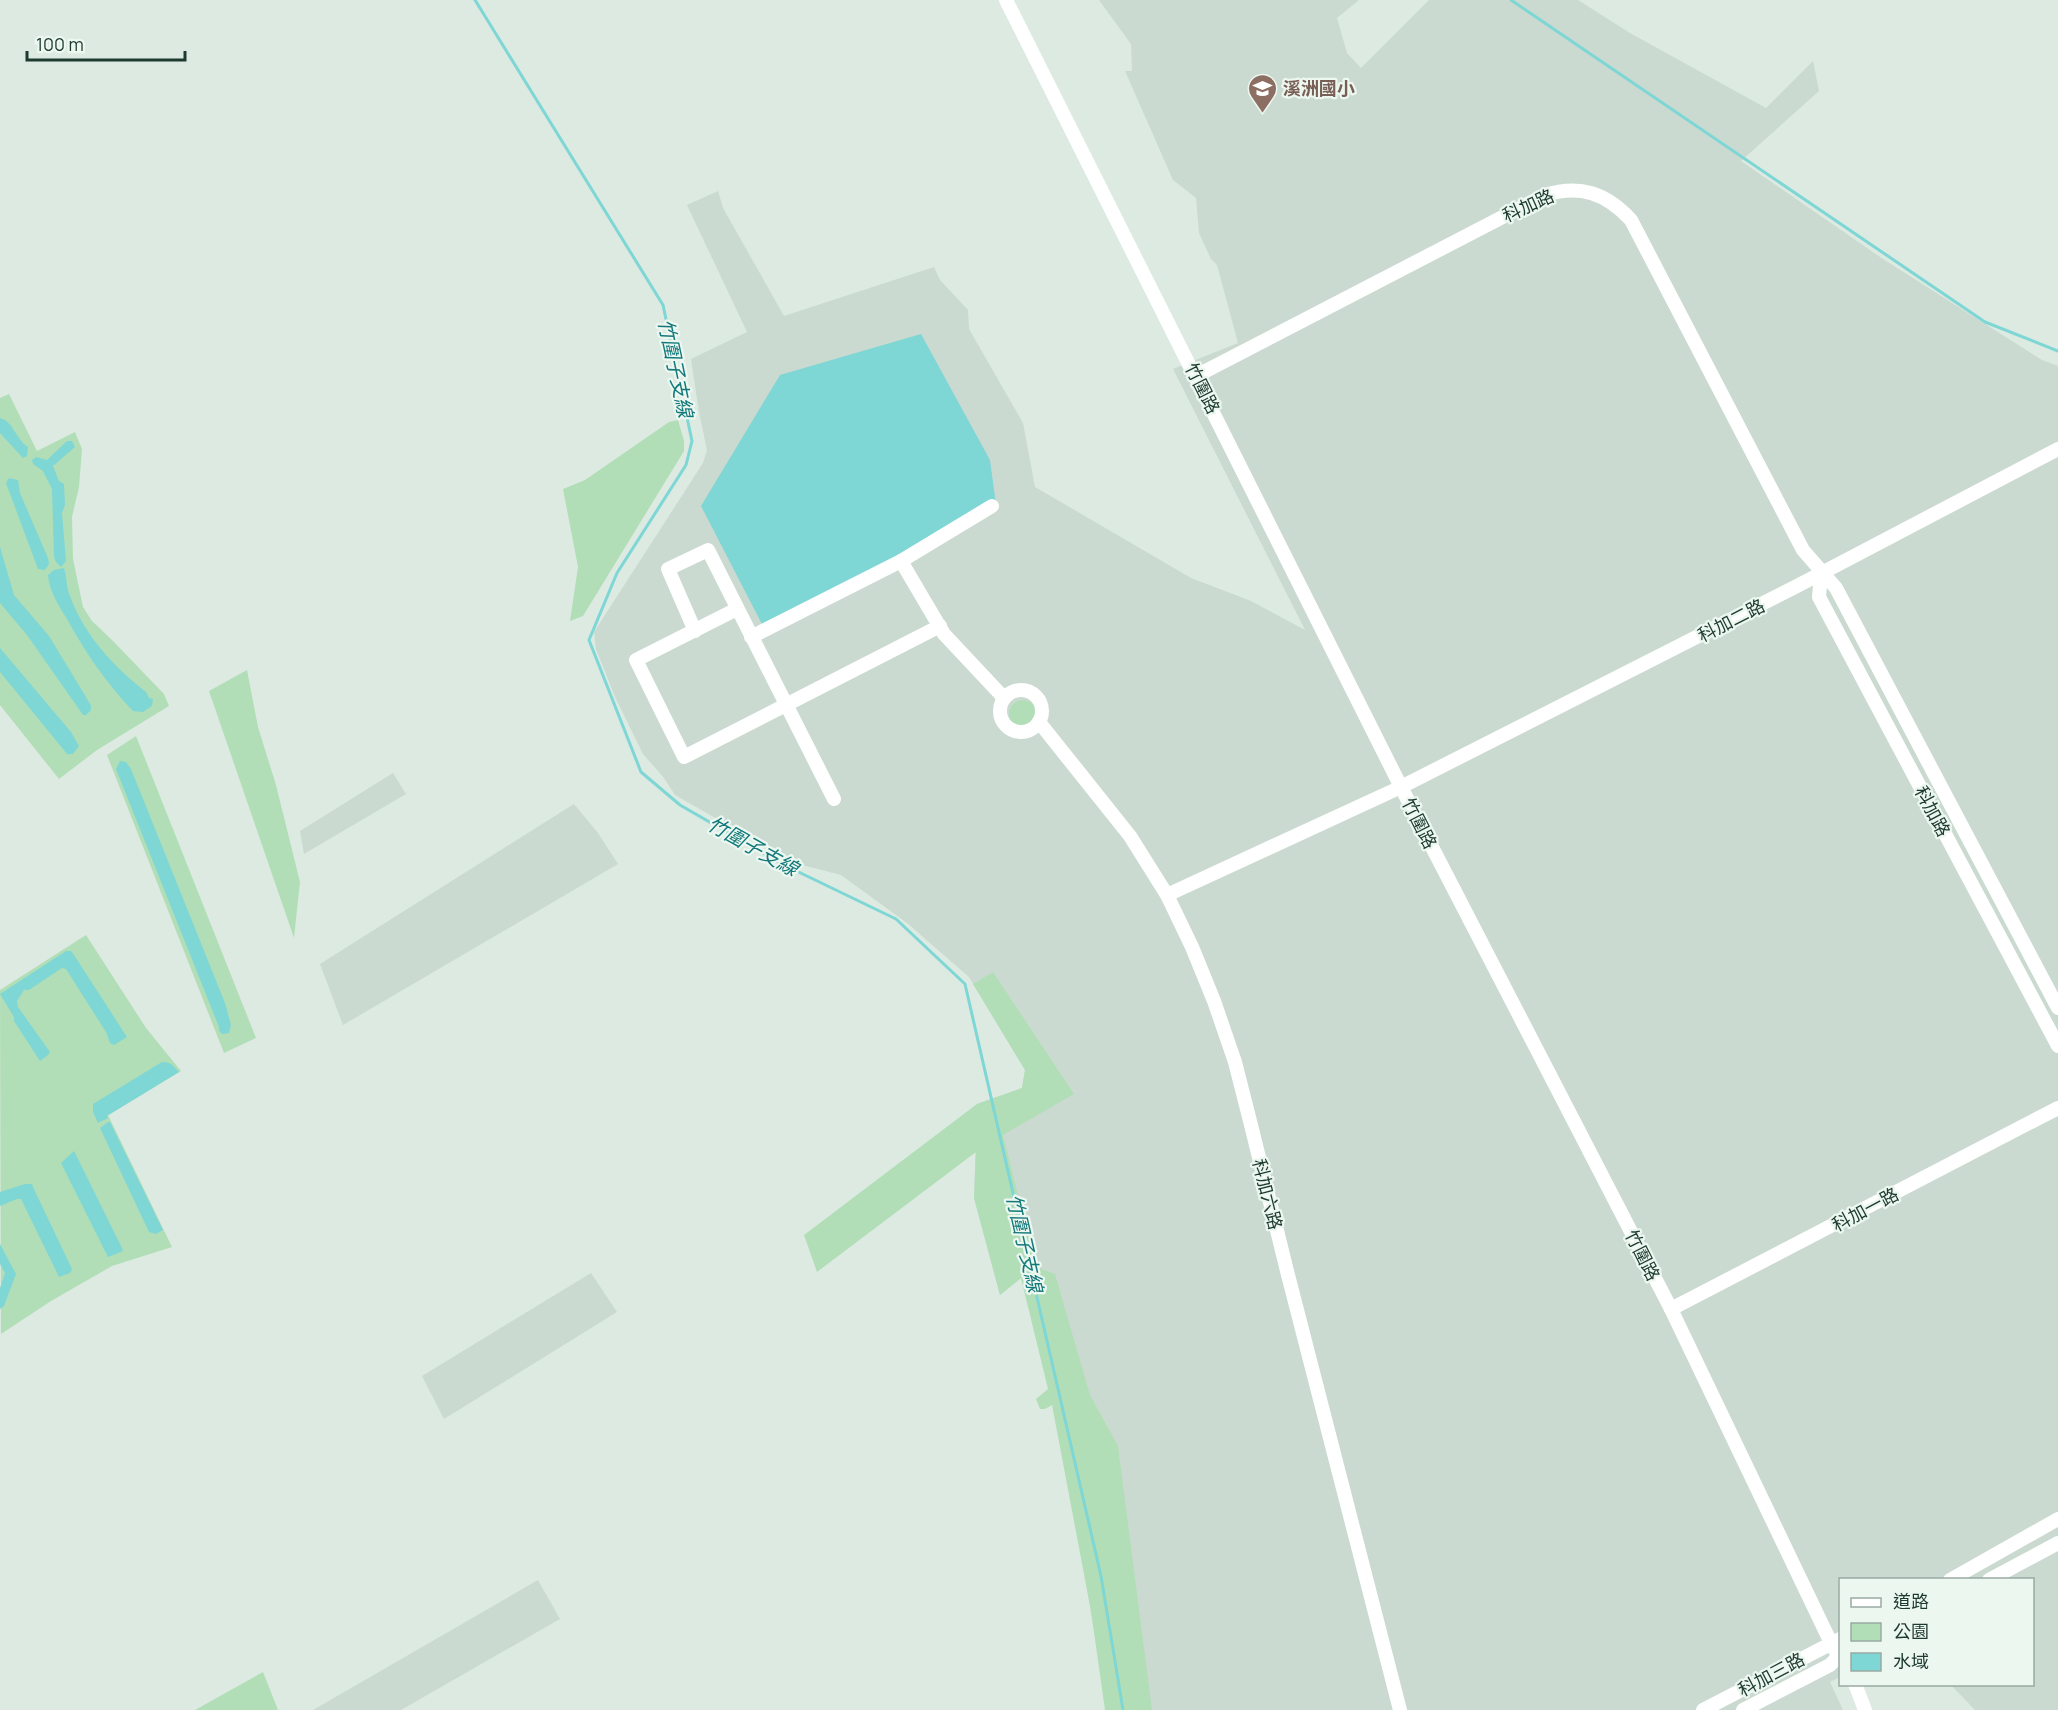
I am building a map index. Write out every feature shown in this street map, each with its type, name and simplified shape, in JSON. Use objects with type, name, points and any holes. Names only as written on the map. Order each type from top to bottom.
[{"type":"street","name":"竹圍路","points":[[1006,0],[1401,787],[1671,1309],[1837,1650]]},
{"type":"street","name":"科加路","points":[[1196,376],[1533,200],[1565,189],[1587,192],[1616,205],[1631,220],[1803,550],[1821,574],[1836,588],[2058,1008]]},
{"type":"street","name":"科加二路","points":[[1167,895],[1401,787],[1821,574],[2058,449]]},
{"type":"street","points":[[751,637],[902,561],[992,506]]},
{"type":"street","points":[[695,631],[668,569],[708,550],[834,799]]},
{"type":"street","points":[[902,561],[944,633],[1004,698]]},
{"type":"street","name":"科加路","points":[[1821,574],[1819,597],[2058,1046]]},
{"type":"street","points":[[737,609],[636,660],[684,757],[940,626]]},
{"type":"street","points":[[1023,690],[1036,695],[1042,708],[1039,722],[1022,732],[1009,728],[1000,711],[1004,698],[1023,690]]},
{"type":"street","name":"科加六路","points":[[1039,722],[1130,836],[1167,895],[1214,1001],[1234,1062],[1400,1710]]},
{"type":"street","name":"科加一路","points":[[1671,1309],[2058,1108]]},
{"type":"street","points":[[1954,1578],[2058,1519]]},
{"type":"street","points":[[1993,1578],[2058,1543]]},
{"type":"street","name":"科加三路","points":[[1702,1710],[1837,1650]]},
{"type":"street","name":"科加三路","points":[[1743,1710],[1830,1665],[1837,1650]]},
{"type":"street","points":[[1856,1686],[1866,1710]]},
{"type":"shaded area","points":[[1099,0],[1359,0],[1337,18],[1347,53],[1361,68],[1429,0],[1578,0],[1630,33],[1766,108],[1813,61],[1819,91],[1741,161],[1883,259],[2042,360],[2058,366],[2058,1710],[1975,1710],[1952,1686],[2034,1686],[2034,1578],[1839,1578],[1839,1678],[1830,1682],[1843,1710],[1106,1710],[1062,1441],[1021,1278],[1000,1295],[974,1198],[977,1104],[1022,1088],[1025,1070],[969,977],[907,923],[841,875],[806,866],[777,853],[675,795],[643,754],[615,697],[596,649],[594,632],[703,463],[707,450],[691,359],[747,332],[687,205],[718,191],[723,208],[784,316],[934,267],[940,280],[968,310],[969,329],[1023,423],[1035,487],[1191,578],[1251,601],[1305,630],[1173,369],[1238,343],[1217,265],[1211,259],[1199,233],[1196,198],[1173,180],[1125,71],[1132,71],[1131,44]]},
{"type":"shaded area","points":[[393,773],[406,794],[304,854],[300,831]]},
{"type":"shaded area","points":[[574,804],[598,833],[618,864],[343,1025],[320,964]]},
{"type":"shaded area","points":[[591,1273],[617,1312],[444,1419],[422,1376]]},
{"type":"shaded area","points":[[538,1580],[560,1619],[401,1710],[313,1710]]},
{"type":"green space","points":[[9,394],[37,451],[75,432],[82,449],[79,487],[72,517],[73,559],[83,607],[92,621],[164,694],[169,706],[97,750],[59,779],[0,705],[0,398]]},
{"type":"green space","points":[[678,420],[684,441],[684,451],[583,616],[570,621],[578,567],[563,489],[585,480],[669,422]]},
{"type":"green space","points":[[247,670],[258,727],[276,785],[300,882],[294,938],[209,691]]},
{"type":"green space","points":[[1023,700],[1033,704],[1037,714],[1033,724],[1023,728],[1013,724],[1009,714],[1013,704]]},
{"type":"green space","points":[[136,736],[256,1038],[224,1053],[107,755]]},
{"type":"green space","points":[[86,935],[146,1028],[181,1071],[108,1115],[172,1247],[112,1266],[51,1301],[1,1334],[0,990]]},
{"type":"green space","points":[[993,972],[1074,1094],[1003,1135],[1036,1267],[1055,1274],[1090,1395],[1118,1446],[1152,1710],[1105,1710],[1091,1611],[1052,1405],[1040,1409],[1036,1399],[1048,1389],[1021,1278],[1000,1295],[974,1198],[976,1152],[817,1272],[804,1235],[977,1104],[1022,1088],[1025,1070],[973,984]]},
{"type":"green space","points":[[263,1672],[278,1710],[195,1710]]},
{"type":"water","points":[[921,334],[990,460],[996,505],[764,628],[701,506],[780,375]]},
{"type":"water","points":[[0,418],[9,423],[28,447],[27,456],[23,458],[0,433]]},
{"type":"water","points":[[67,441],[72,441],[75,447],[53,466],[59,481],[64,484],[65,505],[62,513],[66,561],[61,567],[54,557],[52,489],[43,471],[33,464],[32,460],[36,457],[47,460]]},
{"type":"water","points":[[9,478],[18,480],[20,493],[48,558],[49,564],[45,570],[38,569],[6,483]]},
{"type":"water","points":[[0,547],[14,595],[49,636],[86,697],[91,710],[86,715],[83,715],[27,635],[0,603]]},
{"type":"water","points":[[64,568],[70,596],[83,624],[112,661],[146,692],[149,698],[153,699],[152,706],[143,712],[133,711],[105,678],[58,604],[50,587],[48,575],[54,570]]},
{"type":"water","points":[[0,648],[71,732],[79,746],[73,754],[67,754],[0,672]]},
{"type":"water","points":[[120,761],[126,762],[131,769],[225,1003],[231,1025],[229,1033],[222,1034],[219,1031],[116,769]]},
{"type":"water","points":[[66,951],[71,951],[74,955],[127,1037],[114,1045],[110,1043],[106,1032],[66,969],[62,968],[29,990],[24,990],[17,1001],[18,1007],[50,1052],[40,1061],[14,1021],[14,1017],[0,994]]},
{"type":"water","points":[[162,1062],[170,1063],[179,1072],[98,1123],[93,1112],[93,1104]]},
{"type":"water","points":[[108,1122],[163,1230],[156,1234],[149,1232],[100,1128]]},
{"type":"water","points":[[74,1151],[123,1250],[121,1252],[108,1257],[61,1163]]},
{"type":"water","points":[[32,1184],[72,1269],[70,1273],[59,1277],[21,1199],[0,1206],[0,1192]]},
{"type":"water","points":[[0,1244],[16,1274],[4,1306],[0,1309],[0,1288],[5,1273],[0,1264]]},
{"type":"waterway","name":"竹圍子支線","points":[[475,0],[663,305],[692,441],[686,465],[617,573],[589,640],[641,772],[680,805],[782,864],[896,919],[965,984],[1101,1576],[1123,1710]]},
{"type":"waterway","points":[[1511,0],[1985,322],[2058,351]]},
{"type":"place","name":"溪洲國小","points":[[1262,114]]}]
